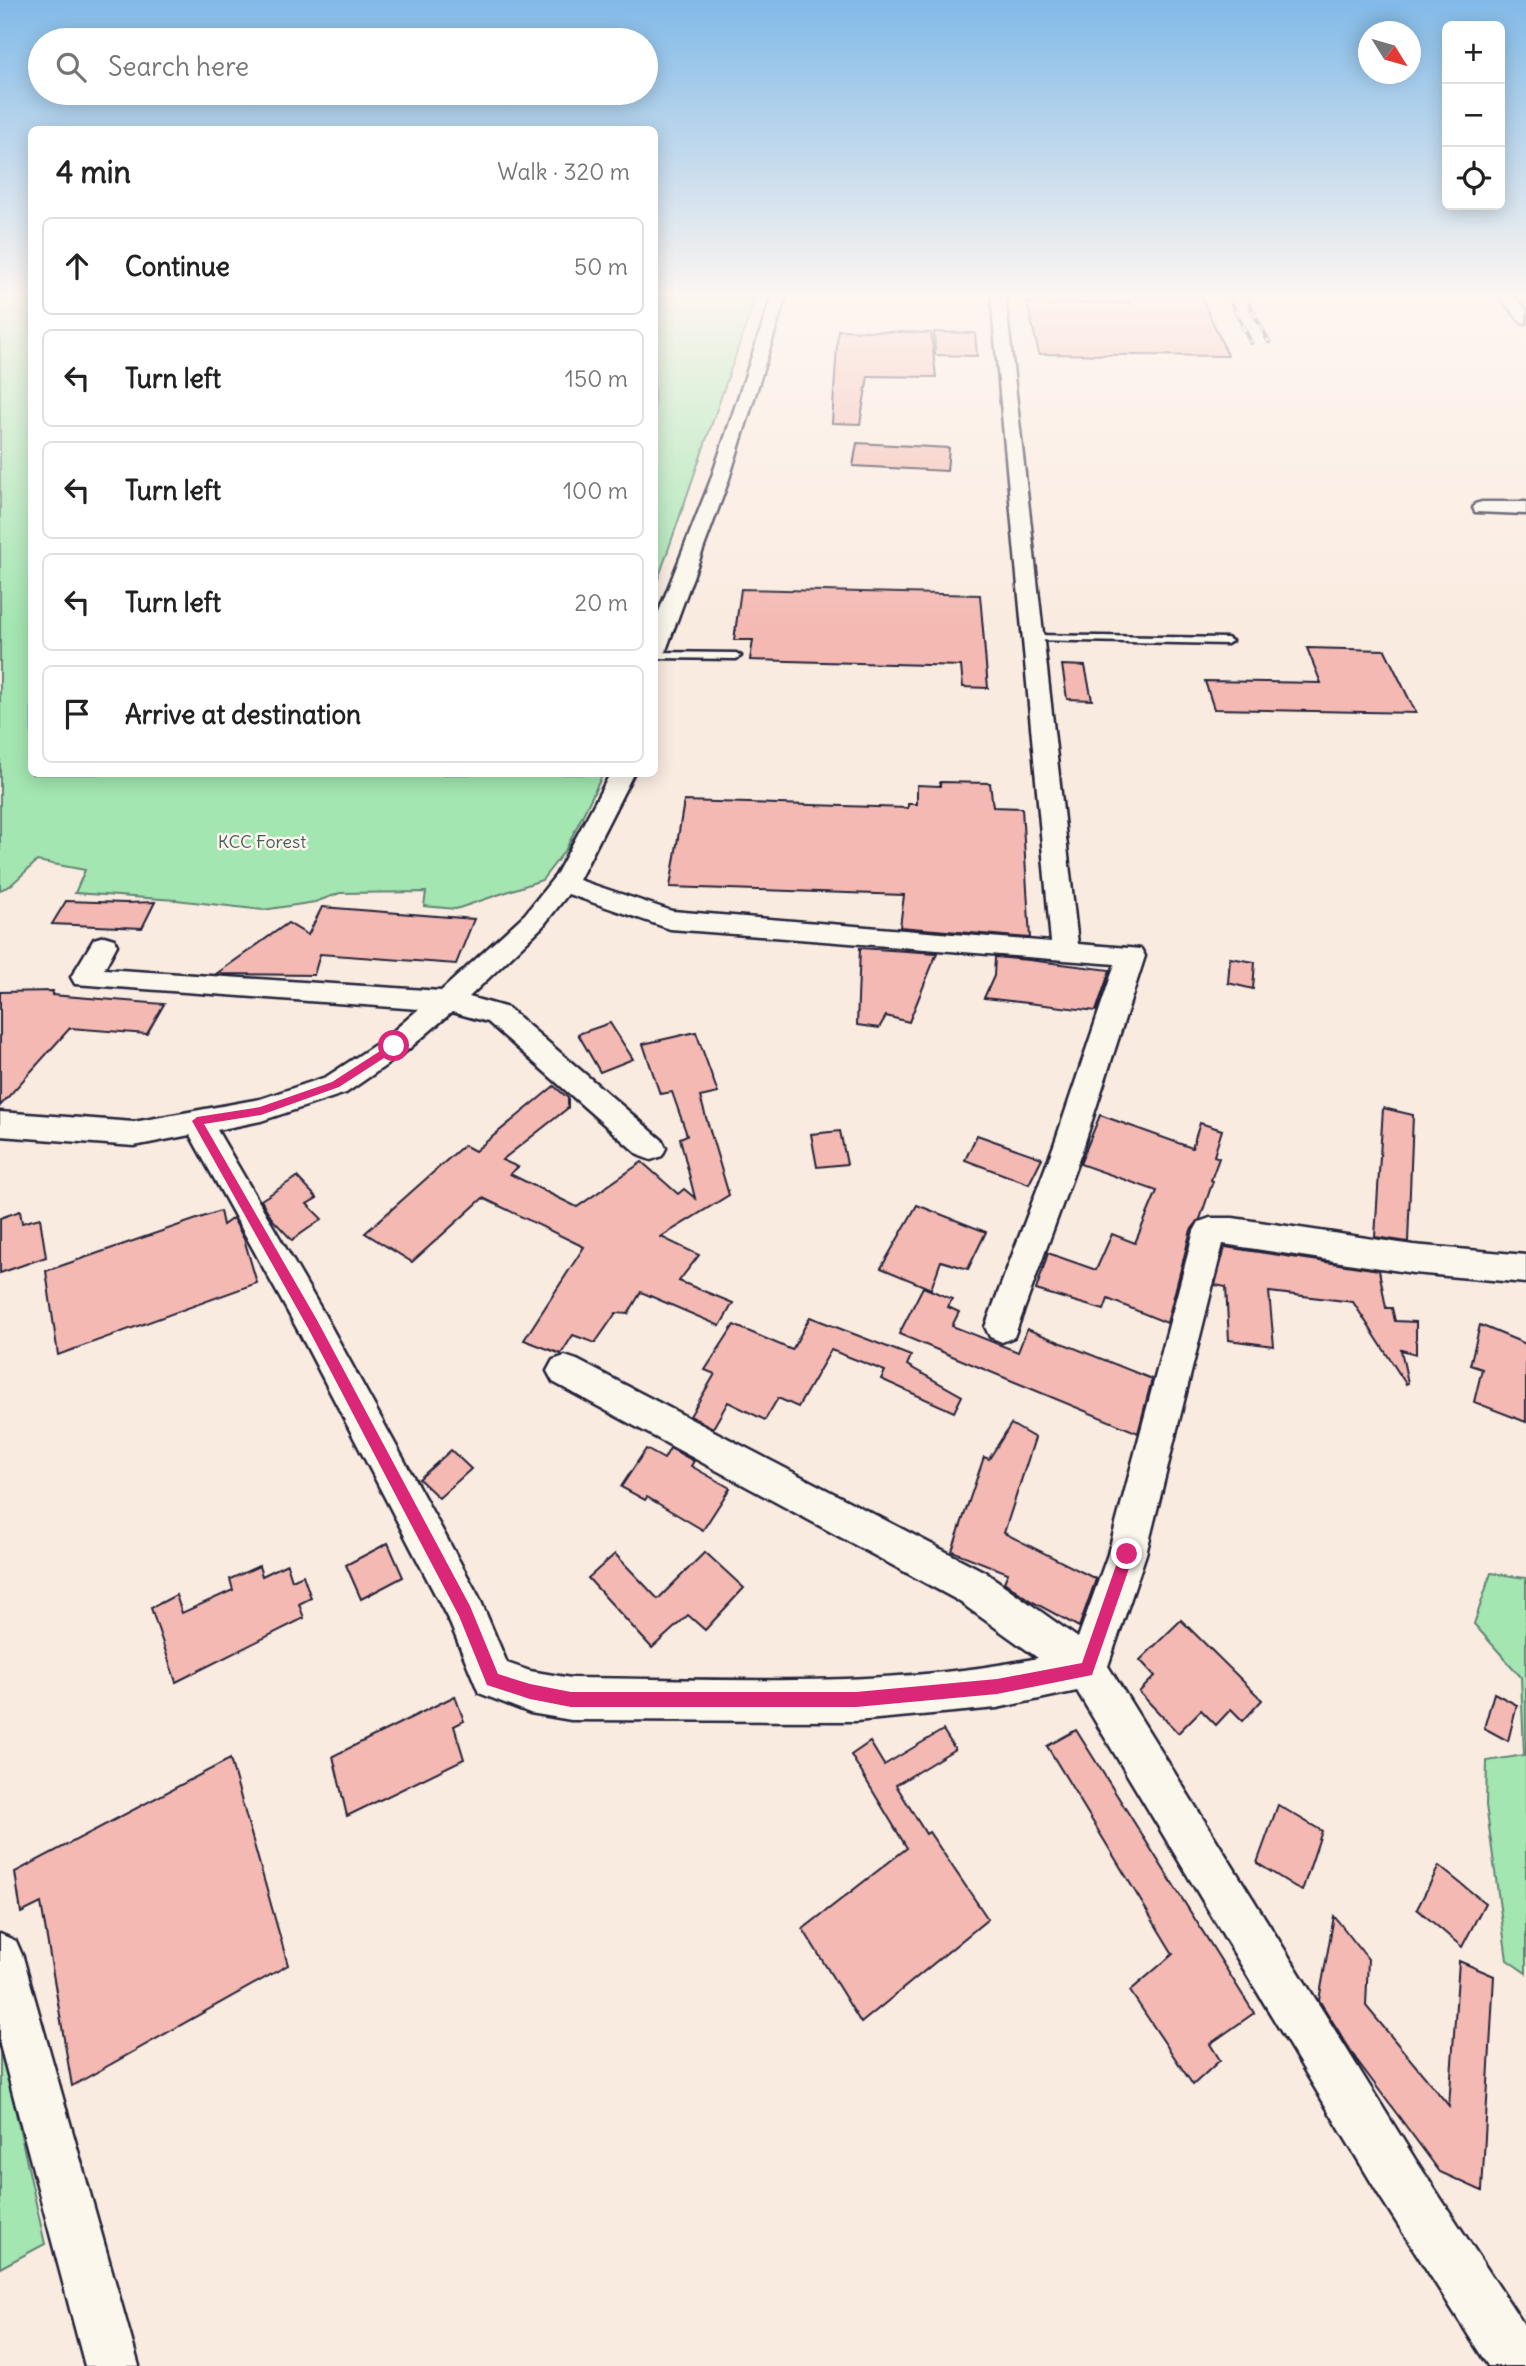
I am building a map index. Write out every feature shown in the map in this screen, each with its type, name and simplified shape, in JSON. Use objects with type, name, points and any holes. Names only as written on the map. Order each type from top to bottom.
[{"type":"street","points":[[658,643],[719,482],[743,406]]},
{"type":"street","points":[[1009,406],[1065,952]]},
{"type":"street","points":[[1482,508],[1526,508]]},
{"type":"street","points":[[0,1124],[134,1134],[261,1111],[336,1084],[394,1046],[534,920],[562,883],[619,777]]},
{"type":"street","points":[[562,883],[670,920],[1131,956],[1069,1145],[1002,1327]]},
{"type":"street","points":[[104,945],[85,977],[447,1000],[498,1015],[651,1148]]},
{"type":"street","points":[[197,1121],[312,1324],[465,1611],[493,1679],[530,1692],[571,1699],[856,1700],[997,1687],[1087,1669]]},
{"type":"street","points":[[1087,1669],[1127,1554],[1210,1231],[1234,1231],[1413,1259],[1526,1269]]},
{"type":"street","points":[[565,1371],[971,1587],[1087,1669],[1397,2177],[1519,2366]]},
{"type":"street","points":[[0,1957],[112,2366]]},
{"type":"lane","points":[[1032,638],[1227,641]]},
{"type":"lane","points":[[658,654],[736,656]]},
{"type":"green space","name":"KCC Forest","points":[[0,406],[28,406],[28,777],[602,777],[566,849],[542,880],[456,909],[424,906],[426,892],[340,893],[315,902],[263,910],[176,900],[75,893],[85,870],[37,861],[10,886],[0,890]]},
{"type":"green space","points":[[658,406],[718,406],[658,579]]},
{"type":"green space","points":[[1491,1573],[1526,1578],[1526,1973],[1507,1960],[1486,1805],[1487,1761],[1524,1755],[1521,1677],[1474,1624]]},
{"type":"green space","points":[[0,2041],[45,2244],[0,2268]]},
{"type":"building","points":[[833,406],[863,406],[860,424],[832,423]]},
{"type":"building","points":[[857,443],[949,448],[947,471],[853,466]]},
{"type":"building","points":[[741,589],[980,595],[988,688],[963,687],[961,666],[750,660],[753,640],[734,640]]},
{"type":"building","points":[[1307,648],[1385,650],[1416,713],[1214,709],[1205,681],[1321,683]]},
{"type":"building","points":[[1062,665],[1085,666],[1092,700],[1067,699]]},
{"type":"building","points":[[940,782],[990,783],[993,807],[1022,808],[1030,938],[900,927],[904,895],[670,887],[684,801],[908,808],[908,804],[917,804],[917,785],[940,786]]},
{"type":"building","points":[[66,901],[155,902],[142,928],[52,924]]},
{"type":"building","points":[[322,907],[474,919],[456,964],[320,954],[314,975],[216,974],[288,923],[308,935]]},
{"type":"building","points":[[860,948],[937,953],[909,1022],[886,1016],[879,1028],[857,1025]]},
{"type":"building","points":[[995,957],[1110,970],[1096,1011],[984,998],[994,976]]},
{"type":"building","points":[[1230,958],[1255,962],[1253,989],[1228,983]]},
{"type":"building","points":[[53,991],[52,995],[164,1004],[147,1034],[70,1028],[0,1106],[0,992]]},
{"type":"building","points":[[610,1023],[633,1059],[600,1072],[578,1034]]},
{"type":"building","points":[[696,1032],[718,1093],[700,1097],[729,1195],[661,1237],[699,1255],[679,1281],[733,1303],[720,1326],[641,1292],[628,1314],[616,1313],[595,1343],[573,1335],[561,1354],[524,1340],[584,1247],[483,1198],[412,1262],[365,1233],[464,1145],[475,1151],[554,1086],[568,1098],[568,1108],[502,1160],[518,1167],[510,1174],[577,1207],[642,1162],[678,1194],[684,1189],[695,1198],[680,1138],[687,1135],[672,1092],[660,1094],[643,1044]]},
{"type":"building","points":[[1383,1108],[1413,1115],[1408,1242],[1375,1237]]},
{"type":"building","points":[[1100,1115],[1192,1148],[1200,1123],[1222,1130],[1214,1156],[1219,1158],[1211,1180],[1213,1181],[1200,1219],[1191,1230],[1167,1323],[1108,1299],[1104,1310],[1036,1290],[1048,1253],[1096,1270],[1112,1234],[1135,1243],[1157,1191],[1080,1164]]},
{"type":"building","points":[[840,1131],[847,1164],[817,1167],[811,1134]]},
{"type":"building","points":[[977,1135],[1042,1158],[1029,1184],[965,1160]]},
{"type":"building","points":[[297,1177],[317,1198],[307,1204],[322,1219],[292,1240],[272,1219],[261,1200]]},
{"type":"building","points":[[917,1205],[986,1232],[968,1269],[941,1261],[931,1289],[881,1268]]},
{"type":"building","points":[[20,1211],[22,1223],[40,1218],[46,1257],[0,1273],[0,1218]]},
{"type":"building","points":[[220,1211],[223,1225],[233,1218],[244,1239],[257,1283],[58,1355],[46,1271]]},
{"type":"building","points":[[1225,1247],[1379,1270],[1386,1308],[1392,1308],[1395,1321],[1416,1322],[1416,1354],[1401,1350],[1408,1383],[1406,1384],[1353,1302],[1269,1292],[1274,1346],[1229,1340],[1226,1287],[1215,1285]]},
{"type":"building","points":[[923,1287],[952,1299],[948,1307],[959,1312],[952,1326],[1018,1352],[1027,1329],[1152,1379],[1138,1433],[899,1334]]},
{"type":"building","points":[[810,1317],[911,1356],[907,1365],[962,1396],[954,1412],[881,1379],[885,1371],[831,1350],[798,1407],[778,1398],[765,1420],[728,1402],[713,1428],[690,1416],[715,1374],[705,1370],[734,1325],[792,1350]]},
{"type":"building","points":[[1480,1325],[1526,1344],[1526,1422],[1474,1402],[1482,1369],[1470,1365]]},
{"type":"building","points":[[1011,1424],[1035,1438],[1004,1533],[1096,1579],[1079,1627],[1031,1601],[1004,1582],[1008,1573],[952,1551],[984,1457],[989,1459]]},
{"type":"building","points":[[670,1448],[694,1461],[691,1466],[730,1488],[703,1530],[647,1497],[645,1500],[621,1487],[646,1449],[664,1459]]},
{"type":"building","points":[[451,1450],[471,1469],[439,1498],[419,1479]]},
{"type":"building","points":[[388,1543],[403,1577],[361,1599],[346,1565]]},
{"type":"building","points":[[705,1552],[744,1588],[705,1630],[688,1615],[652,1648],[588,1578],[615,1554],[658,1599]]},
{"type":"building","points":[[287,1564],[292,1580],[303,1575],[311,1598],[299,1604],[304,1618],[176,1682],[151,1608],[176,1595],[182,1613],[233,1590],[230,1579],[259,1566],[262,1576]]},
{"type":"building","points":[[1181,1620],[1262,1700],[1243,1721],[1231,1709],[1216,1725],[1201,1710],[1178,1733],[1139,1692],[1155,1676],[1140,1660]]},
{"type":"building","points":[[1494,1693],[1517,1705],[1508,1741],[1484,1728]]},
{"type":"building","points":[[455,1696],[464,1721],[454,1726],[464,1759],[347,1816],[333,1756]]},
{"type":"building","points":[[943,1730],[955,1749],[896,1785],[926,1834],[929,1832],[988,1919],[861,2023],[803,1929],[907,1848],[851,1755],[870,1742],[884,1765]]},
{"type":"building","points":[[1076,1730],[1254,2013],[1210,2044],[1220,2060],[1193,2085],[1130,1991],[1173,1954],[1047,1746]]},
{"type":"building","points":[[230,1759],[288,1965],[72,2086],[41,1903],[21,1913],[15,1872]]},
{"type":"building","points":[[1278,1805],[1322,1831],[1302,1891],[1257,1863]]},
{"type":"building","points":[[1439,1866],[1485,1903],[1462,1947],[1417,1909]]},
{"type":"building","points":[[1334,1916],[1368,1959],[1366,2006],[1449,2106],[1459,1961],[1494,1976],[1482,2191],[1440,2172],[1356,2059],[1319,2000]]},
{"type":"route","points":[[394,1046],[336,1084],[261,1111],[197,1121],[312,1324],[465,1611],[493,1679],[530,1692],[571,1699],[856,1700],[997,1687],[1087,1669],[1127,1554]]}]
